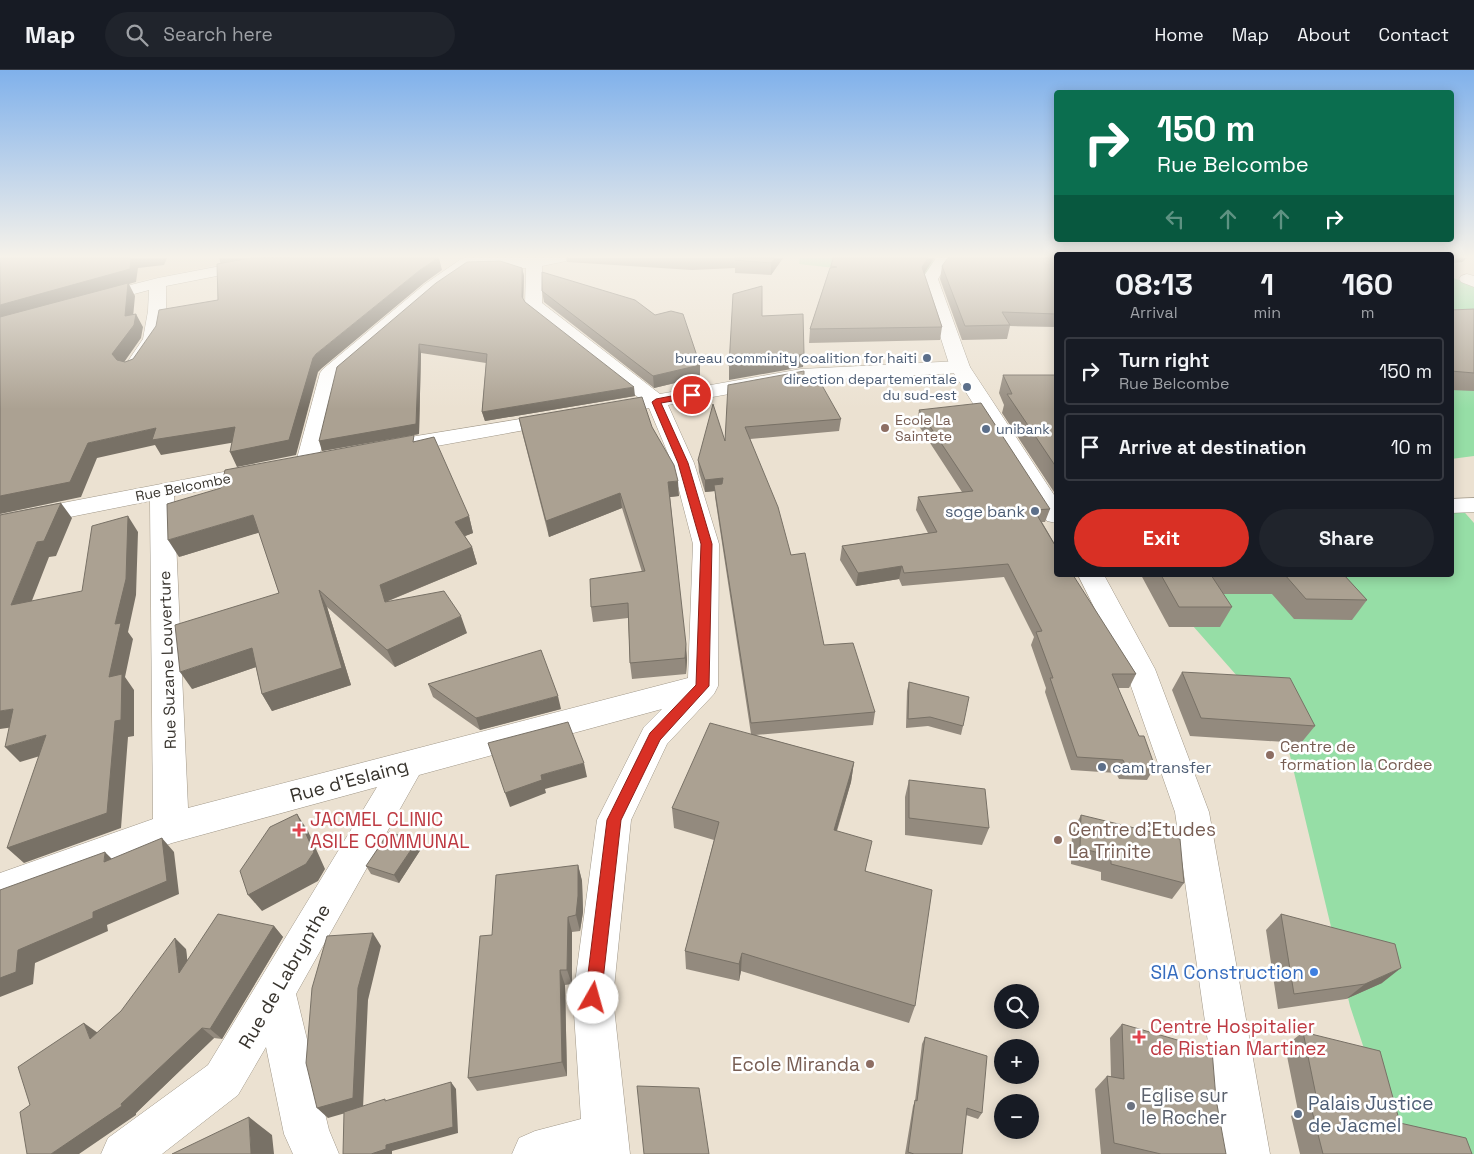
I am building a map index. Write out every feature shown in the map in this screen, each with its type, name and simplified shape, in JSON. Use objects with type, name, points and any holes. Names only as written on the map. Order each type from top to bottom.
[{"type":"street","points":[[132,368],[152,340],[157,309]]},
{"type":"street","name":"Rue Belcombe","points":[[0,522],[300,464],[330,373],[406,309]]},
{"type":"street","points":[[535,1154],[606,1144],[593,998],[614,820],[655,736],[703,686],[706,544],[683,463],[656,402],[539,309]]},
{"type":"street","points":[[940,309],[960,367],[1054,513]]},
{"type":"street","points":[[617,408],[801,375],[960,367]]},
{"type":"street","points":[[375,450],[578,415]]},
{"type":"street","name":"Rue Suzane Louverture","points":[[162,492],[171,828]]},
{"type":"street","points":[[1454,506],[1474,505]]},
{"type":"street","points":[[1092,577],[1140,669],[1192,812],[1247,1154]]},
{"type":"street","name":"Rue d'Eslaing","points":[[0,890],[171,828],[703,686]]},
{"type":"street","name":"Rue de Labrynthe","points":[[124,1154],[223,1080],[408,765]]},
{"type":"street","points":[[275,993],[307,1134],[316,1154]]},
{"type":"green space","points":[[1454,309],[1474,309],[1454,310]]},
{"type":"green space","points":[[1454,370],[1474,383],[1474,456],[1454,459]]},
{"type":"green space","points":[[1454,500],[1474,523],[1474,1154],[1424,1154],[1397,1149],[1350,1006],[1286,739],[1260,702],[1150,577],[1454,577]]},
{"type":"building","points":[[32,309],[126,309],[125,316],[136,314],[134,325],[112,354],[117,360],[125,362],[133,359],[156,326],[159,310],[372,309],[313,358],[289,440],[230,452],[235,427],[152,440],[156,428],[88,443],[70,482],[0,496],[0,317]]},
{"type":"building","points":[[406,309],[533,309],[634,387],[482,412],[487,354],[419,344],[416,424],[319,441],[337,367]]},
{"type":"building","points":[[565,309],[646,309],[655,315],[671,311],[683,314],[700,365],[653,376]]},
{"type":"building","points":[[732,309],[762,309],[762,316],[803,314],[804,354],[729,366]]},
{"type":"building","points":[[817,309],[936,309],[942,327],[810,329]]},
{"type":"building","points":[[958,309],[1054,309],[1054,314],[1002,312],[1010,325],[965,326]]},
{"type":"building","points":[[1474,309],[1474,373],[1454,371],[1454,310]]},
{"type":"building","points":[[804,371],[804,380],[819,380],[841,419],[745,427],[778,507],[791,555],[805,553],[824,645],[853,643],[875,712],[751,723],[714,485],[722,484],[723,478],[705,480],[698,460],[713,404],[725,441],[728,385]]},
{"type":"building","points":[[1003,375],[1054,375],[1054,464],[1007,394],[1012,394]]},
{"type":"building","points":[[642,397],[652,427],[674,465],[678,481],[668,482],[686,644],[685,658],[630,663],[628,603],[591,607],[590,579],[645,571],[620,493],[546,521],[519,418]]},
{"type":"building","points":[[981,403],[1050,509],[1034,510],[1054,544],[1054,577],[1074,577],[1136,674],[1112,674],[1139,736],[1144,736],[1155,767],[1126,766],[1123,760],[1077,757],[1050,678],[1053,678],[1036,632],[1042,631],[1008,564],[904,573],[902,566],[858,573],[842,546],[937,532],[918,497],[973,491],[919,410]]},
{"type":"building","points":[[414,435],[413,442],[434,437],[469,516],[455,522],[472,547],[380,585],[385,602],[444,591],[461,616],[387,650],[319,590],[342,668],[262,694],[252,648],[180,672],[175,625],[279,593],[253,515],[168,540],[167,504],[221,488],[225,470]]},
{"type":"building","points":[[61,503],[44,541],[37,542],[11,605],[82,591],[92,526],[128,516],[126,579],[115,624],[121,623],[109,677],[122,674],[121,720],[115,721],[107,813],[7,848],[46,735],[5,747],[13,709],[0,711],[0,515]]},
{"type":"building","points":[[1162,577],[1212,577],[1232,607],[1179,607]]},
{"type":"building","points":[[1287,577],[1346,577],[1367,600],[1306,599]]},
{"type":"building","points":[[541,650],[558,696],[476,718],[428,684]]},
{"type":"building","points":[[1182,672],[1290,678],[1315,726],[1201,718]]},
{"type":"building","points":[[909,682],[969,697],[963,726],[930,717],[908,719]]},
{"type":"building","points":[[568,722],[584,763],[541,775],[542,780],[505,793],[488,743]]},
{"type":"building","points":[[710,723],[854,762],[834,830],[872,841],[865,871],[932,890],[915,1006],[742,953],[739,964],[685,951],[719,822],[672,808]]},
{"type":"building","points":[[909,780],[985,789],[989,828],[909,818]]},
{"type":"building","points":[[297,814],[314,852],[306,864],[248,895],[240,871],[270,827]]},
{"type":"building","points":[[1081,815],[1180,839],[1184,883],[1111,864],[1111,856],[1080,848]]},
{"type":"building","points":[[389,832],[417,841],[394,875],[366,866]]},
{"type":"building","points":[[162,838],[167,881],[93,912],[93,918],[18,950],[16,972],[0,978],[0,890],[105,852],[104,862]]},
{"type":"building","points":[[578,865],[576,915],[568,917],[567,970],[560,970],[562,1062],[468,1078],[480,936],[492,935],[496,875]]},
{"type":"building","points":[[218,914],[274,926],[210,1029],[202,1028],[121,1104],[122,1106],[51,1154],[27,1154],[20,1112],[30,1105],[18,1067],[84,1023],[90,1039],[121,1011],[175,938],[179,973]]},
{"type":"building","points":[[1281,914],[1395,944],[1401,968],[1365,984],[1294,994]]},
{"type":"building","points":[[373,933],[358,988],[353,1098],[317,1108],[306,1063],[312,988],[327,936]]},
{"type":"building","points":[[1122,1024],[1212,1050],[1216,1099],[1226,1154],[1161,1154],[1114,1143],[1107,1076],[1124,1079]]},
{"type":"building","points":[[1303,1032],[1380,1051],[1400,1123],[1466,1138],[1472,1154],[1323,1154],[1310,1103],[1318,1105]]},
{"type":"building","points":[[925,1037],[987,1056],[982,1113],[967,1108],[962,1154],[914,1154],[908,1152]]},
{"type":"building","points":[[451,1082],[453,1127],[386,1145],[386,1149],[371,1154],[343,1154],[344,1112]]},
{"type":"building","points":[[637,1086],[699,1088],[709,1154],[644,1154]]},
{"type":"building","points":[[249,1117],[251,1154],[172,1154]]},
{"type":"place","name":"bureau comminity coalition for haiti","points":[[927,358]]},
{"type":"place","name":"direction departementale du sud-est","points":[[967,387]]},
{"type":"place","name":"Ecole La Saintete","points":[[885,428]]},
{"type":"place","name":"unibank","points":[[986,429]]},
{"type":"place","name":"soge bank","points":[[1035,511]]},
{"type":"place","name":"Centre de formation la Cordee","points":[[1270,755]]},
{"type":"place","name":"cam transfer","points":[[1102,767]]},
{"type":"place","name":"JACMEL CLINIC ASILE COMMUNAL","points":[[299,830]]},
{"type":"place","name":"Centre d'Etudes La Trinite","points":[[1058,840]]},
{"type":"place","name":"SIA Construction","points":[[1314,972]]},
{"type":"place","name":"Centre Hospitalier de Ristian Martinez","points":[[1139,1037]]},
{"type":"place","name":"Ecole Miranda","points":[[870,1064]]},
{"type":"place","name":"Eglise sur le Rocher","points":[[1131,1106]]},
{"type":"place","name":"Palais Justice de Jacmel","points":[[1298,1114]]},
{"type":"route","points":[[593,998],[614,820],[655,736],[703,686],[706,544],[683,463],[656,402],[692,395]]}]
